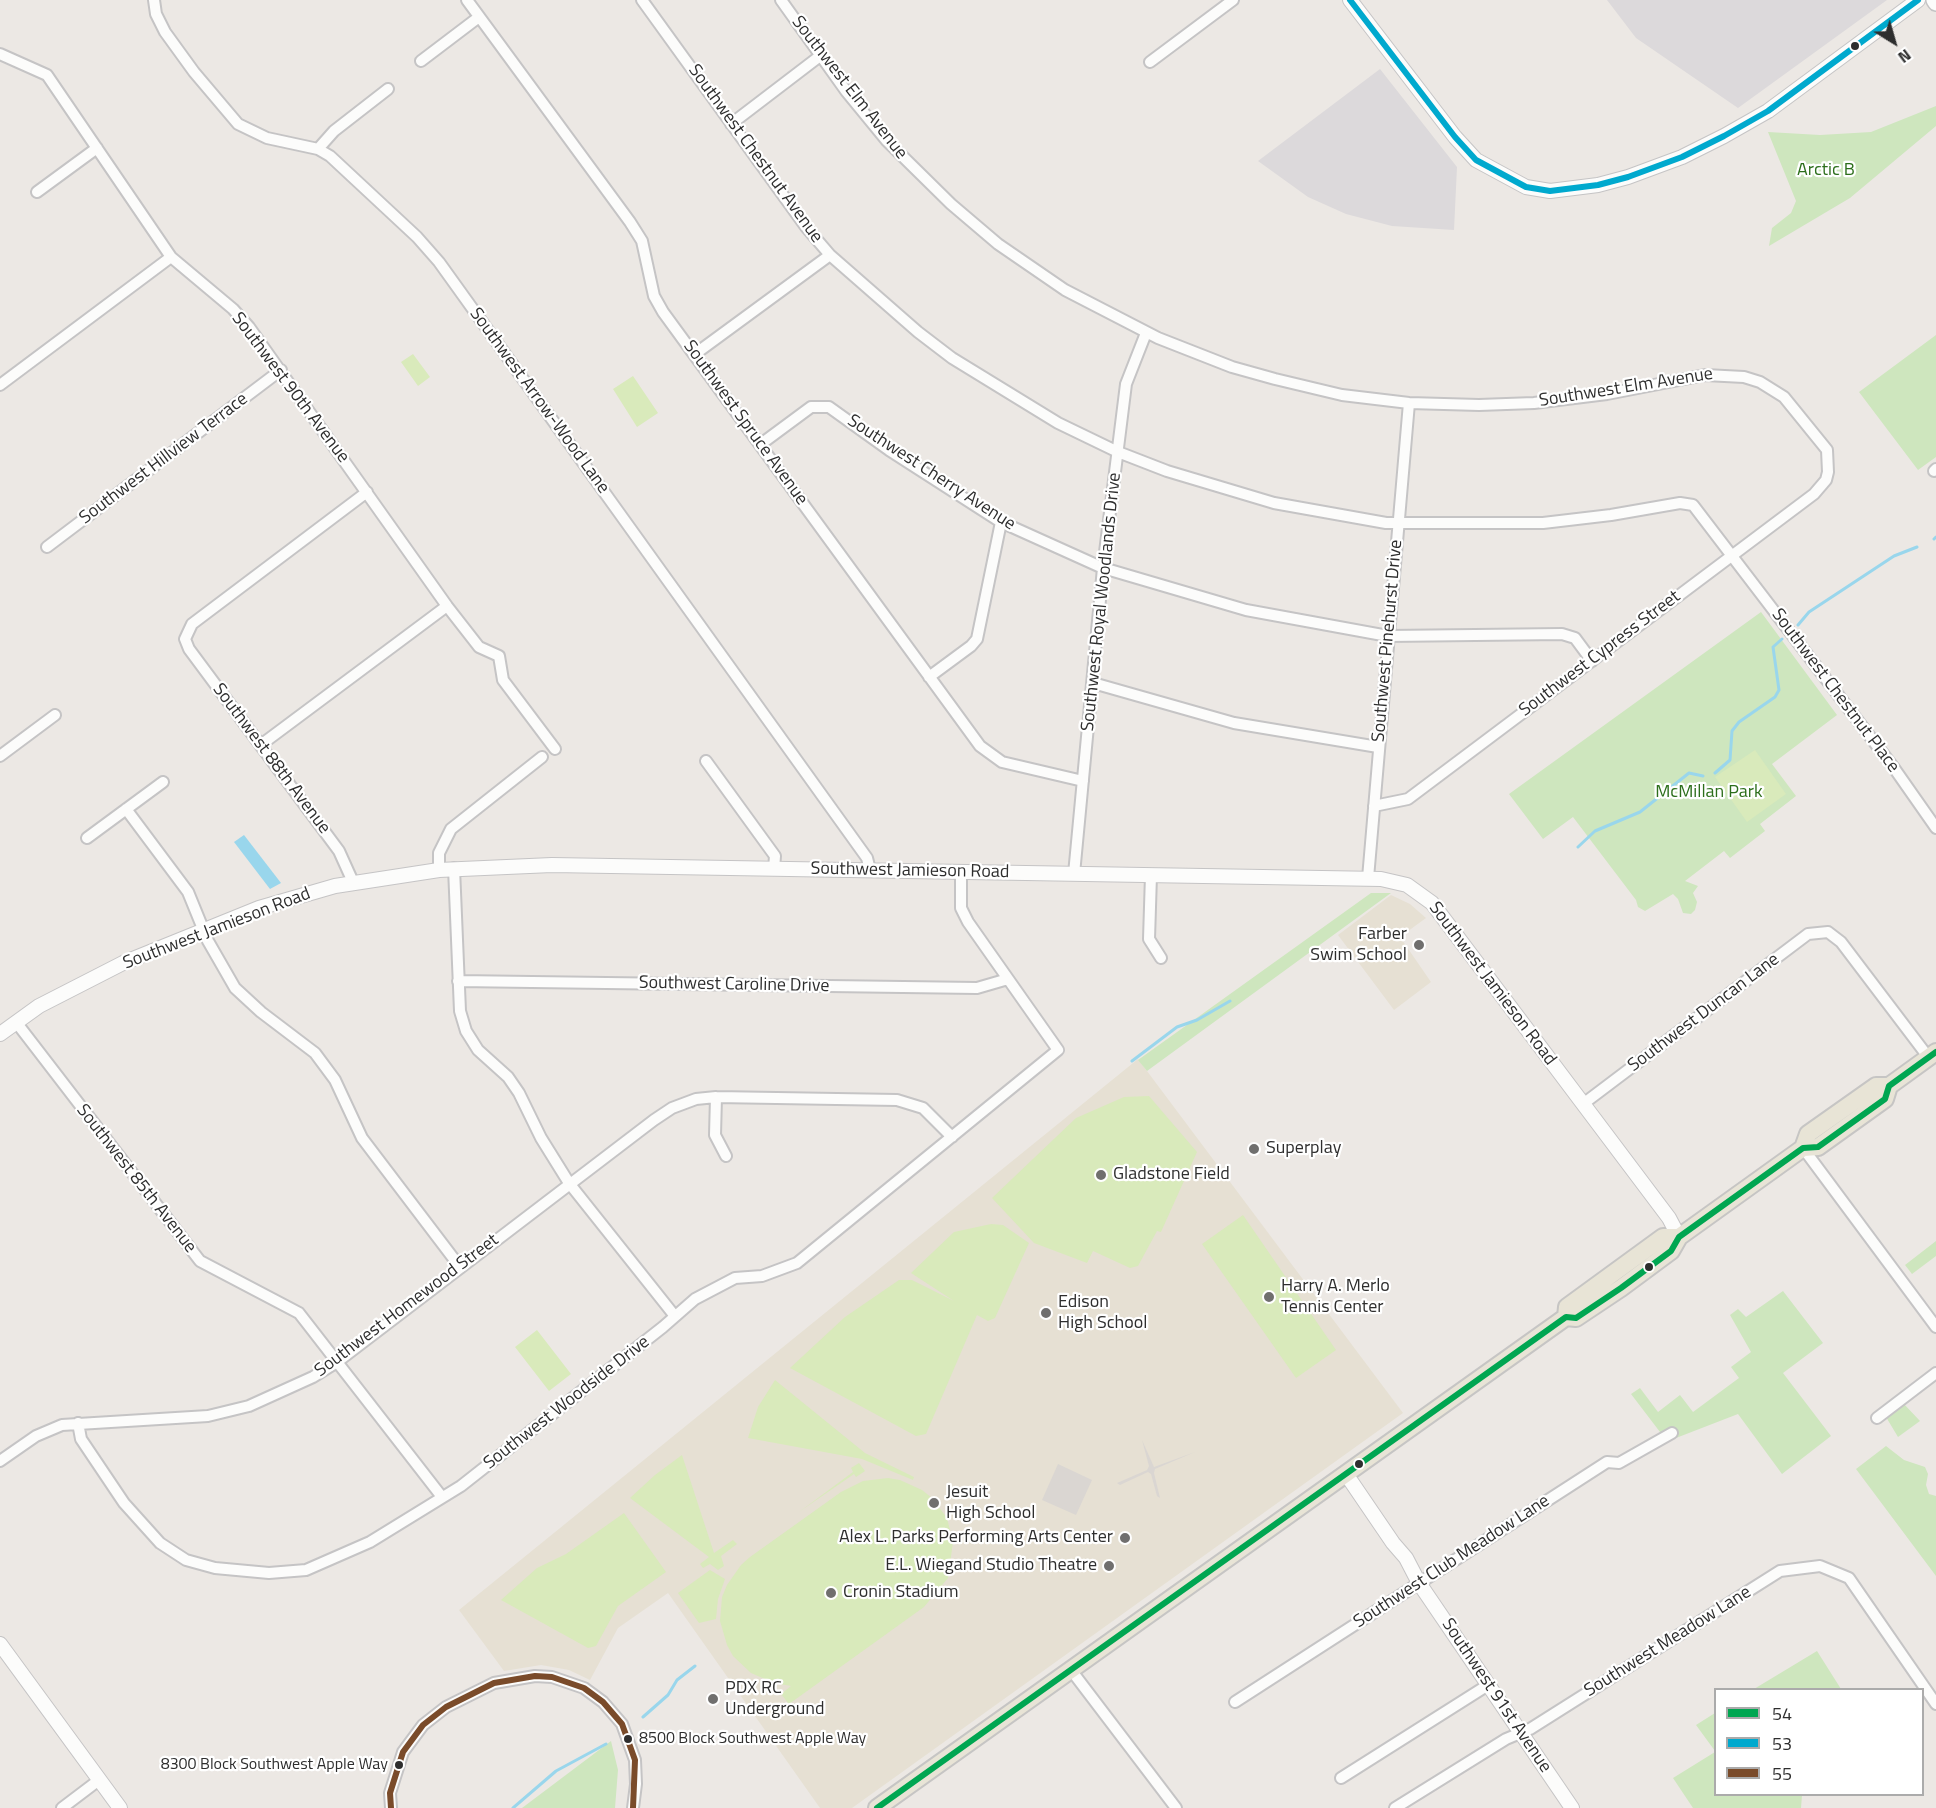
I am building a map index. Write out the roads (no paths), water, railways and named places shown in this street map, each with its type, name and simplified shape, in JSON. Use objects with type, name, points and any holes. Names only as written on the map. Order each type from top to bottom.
[{"type":"main road","points":[[877,1808],[1566,1317],[1567,1307],[1664,1237],[1678,1237],[1803,1148],[1808,1134],[1876,1086],[1889,1086],[1932,1055]]},
{"type":"street","name":"Southwest Arrow-Wood Lane","points":[[154,0],[156,14],[165,32],[194,72],[238,124],[267,138],[318,149],[417,237],[439,262],[867,858],[870,870]]},
{"type":"street","name":"Southwest Spruce Avenue","points":[[467,0],[642,241],[654,297],[980,746],[993,758],[1083,781]]},
{"type":"street","name":"Southwest Chestnut Avenue","points":[[642,0],[806,227],[830,255],[918,332],[952,358],[1058,423],[1118,452],[1167,471],[1274,503],[1399,524],[1543,523],[1686,503],[1697,508],[1732,555]]},
{"type":"street","name":"Southwest Elm Avenue","points":[[781,0],[820,56],[887,141],[929,184],[974,225],[1065,290],[1146,333],[1213,360],[1275,380],[1342,395],[1409,404],[1534,403],[1608,394],[1705,375],[1744,377],[1760,382],[1784,397],[1827,450],[1828,472],[1820,488]]},
{"type":"street","points":[[1150,62],[1233,0]]},
{"type":"street","points":[[1350,0],[1455,137],[1476,160],[1526,187],[1550,191],[1598,185],[1628,177],[1682,157],[1724,136],[1768,111],[1918,0]]},
{"type":"street","points":[[421,61],[479,17]]},
{"type":"street","name":"Southwest 90th Avenue","points":[[0,54],[47,75],[171,257],[233,309],[281,370],[447,606],[479,647],[499,656],[503,681],[555,749]]},
{"type":"street","points":[[731,124],[820,56]]},
{"type":"street","points":[[318,149],[334,131],[388,89]]},
{"type":"street","points":[[38,192],[97,148]]},
{"type":"street","points":[[695,354],[830,255]]},
{"type":"street","points":[[0,386],[171,257]]},
{"type":"street","name":"Southwest Royal Woodlands Drive","points":[[1074,874],[1103,568],[1126,384],[1146,333]]},
{"type":"street","name":"Southwest Hillview Terrace","points":[[47,547],[281,370]]},
{"type":"street","name":"Southwest Pinehurst Drive","points":[[1368,878],[1409,404]]},
{"type":"street","name":"Southwest Cherry Avenue","points":[[761,444],[811,407],[829,407],[889,450],[1001,522],[1103,568],[1246,610],[1388,636],[1563,634],[1575,638],[1592,661]]},
{"type":"street","name":"Southwest Cypress Street","points":[[1374,807],[1408,799],[1820,488]]},
{"type":"street","name":"Southwest 88th Avenue","points":[[354,882],[339,851],[262,744],[189,649],[185,639],[192,624],[367,492]]},
{"type":"street","points":[[929,677],[977,639],[1001,522]]},
{"type":"street","name":"Southwest Chestnut Place","points":[[1732,555],[1936,828]]},
{"type":"street","points":[[262,744],[447,606]]},
{"type":"street","points":[[1093,683],[1234,723],[1378,747]]},
{"type":"street","points":[[0,756],[55,715]]},
{"type":"street","points":[[439,870],[439,853],[451,829],[542,757]]},
{"type":"street","points":[[706,761],[775,856],[774,868]]},
{"type":"street","points":[[87,838],[163,782]]},
{"type":"street","points":[[126,809],[188,892],[217,961],[235,988],[261,1012],[315,1053],[334,1080],[362,1138],[460,1267]]},
{"type":"street","name":"Southwest Jamieson Road","points":[[0,1034],[39,1006],[123,963],[278,902],[354,882],[454,868],[552,865],[1368,878],[1407,885],[1432,903],[1670,1218],[1678,1237]]},
{"type":"street","points":[[454,868],[460,1011],[466,1031],[478,1050],[508,1077],[541,1138],[569,1183],[674,1315]]},
{"type":"street","points":[[961,872],[962,908],[968,922],[1008,980]]},
{"type":"street","points":[[1151,875],[1149,939],[1161,958]]},
{"type":"street","name":"Southwest Duncan Lane","points":[[1583,1104],[1808,934],[1828,932],[1841,942],[1932,1055]]},
{"type":"street","name":"Southwest Caroline Drive","points":[[458,981],[977,988],[1008,980]]},
{"type":"street","name":"Southwest Woodside Drive","points":[[78,1423],[81,1439],[133,1513],[160,1543],[174,1553],[208,1567],[269,1573],[306,1570],[370,1542],[473,1478],[663,1327],[674,1315],[716,1286],[735,1278],[781,1270],[797,1263],[1058,1050],[1008,980]]},
{"type":"street","name":"Southwest 85th Avenue","points":[[16,1022],[200,1262],[298,1313],[442,1497]]},
{"type":"street","points":[[716,1097],[715,1135],[726,1156]]},
{"type":"street","name":"Southwest Homewood Street","points":[[0,1461],[36,1436],[62,1425],[208,1416],[274,1395],[337,1362],[569,1183],[672,1107],[696,1099],[716,1097],[897,1100],[923,1108],[952,1137]]},
{"type":"street","points":[[1803,1148],[1936,1327]]},
{"type":"street","points":[[1877,1418],[1936,1373]]},
{"type":"street","name":"Southwest Club Meadow Lane","points":[[1235,1702],[1607,1462],[1619,1463],[1672,1432]]},
{"type":"street","name":"Southwest 91st Avenue","points":[[1346,1474],[1393,1543],[1398,1562],[1419,1583],[1572,1808]]},
{"type":"street","name":"Southwest Meadow Lane","points":[[1395,1808],[1506,1739],[1521,1733],[1780,1571],[1820,1566],[1849,1578],[1936,1704]]},
{"type":"street","points":[[0,1644],[120,1808]]},
{"type":"street","points":[[1071,1670],[1176,1808]]},
{"type":"street","points":[[391,1808],[390,1793],[403,1752],[423,1725],[446,1707],[495,1683],[535,1676],[572,1683],[592,1693],[622,1724],[635,1760],[636,1784],[633,1808]]},
{"type":"street","points":[[1341,1778],[1488,1685]]},
{"type":"street","points":[[62,1808],[99,1780]]},
{"type":"water","points":[[244,835],[281,883],[270,889],[234,842]]},
{"type":"waterway","points":[[1798,625],[1809,612],[1894,556],[1917,547]]},
{"type":"waterway","points":[[1715,773],[1730,760],[1732,731],[1739,722],[1775,697],[1779,690],[1773,647],[1782,639]]},
{"type":"waterway","points":[[1578,847],[1595,831],[1640,812],[1689,773],[1703,776]]},
{"type":"waterway","points":[[1132,1061],[1177,1027],[1197,1020],[1230,1001]]},
{"type":"waterway","points":[[643,1717],[668,1695],[677,1680],[695,1666]]},
{"type":"waterway","points":[[513,1808],[556,1771],[606,1744]]},
{"type":"place","name":"Farber Swim School","points":[[1419,945]]},
{"type":"place","name":"Superplay","points":[[1254,1149]]},
{"type":"place","name":"Gladstone Field","points":[[1101,1175]]},
{"type":"place","name":"Harry A. Merlo Tennis Center","points":[[1269,1297]]},
{"type":"place","name":"Edison High School","points":[[1046,1313]]},
{"type":"place","name":"Jesuit High School","points":[[934,1503]]},
{"type":"place","name":"Alex L. Parks Performing Arts Center","points":[[1125,1538]]},
{"type":"place","name":"E.L. Wiegand Studio Theatre","points":[[1109,1566]]},
{"type":"place","name":"Cronin Stadium","points":[[831,1593]]},
{"type":"place","name":"PDX RC Underground","points":[[713,1699]]},
{"type":"place","name":"8500 Block Southwest Apple Way","points":[[628,1739]]},
{"type":"place","name":"8300 Block Southwest Apple Way","points":[[399,1765]]},
{"type":"park label","name":"Arctic B","points":[[1826,171]]},
{"type":"park label","name":"McMillan Park","points":[[1709,793]]}]
